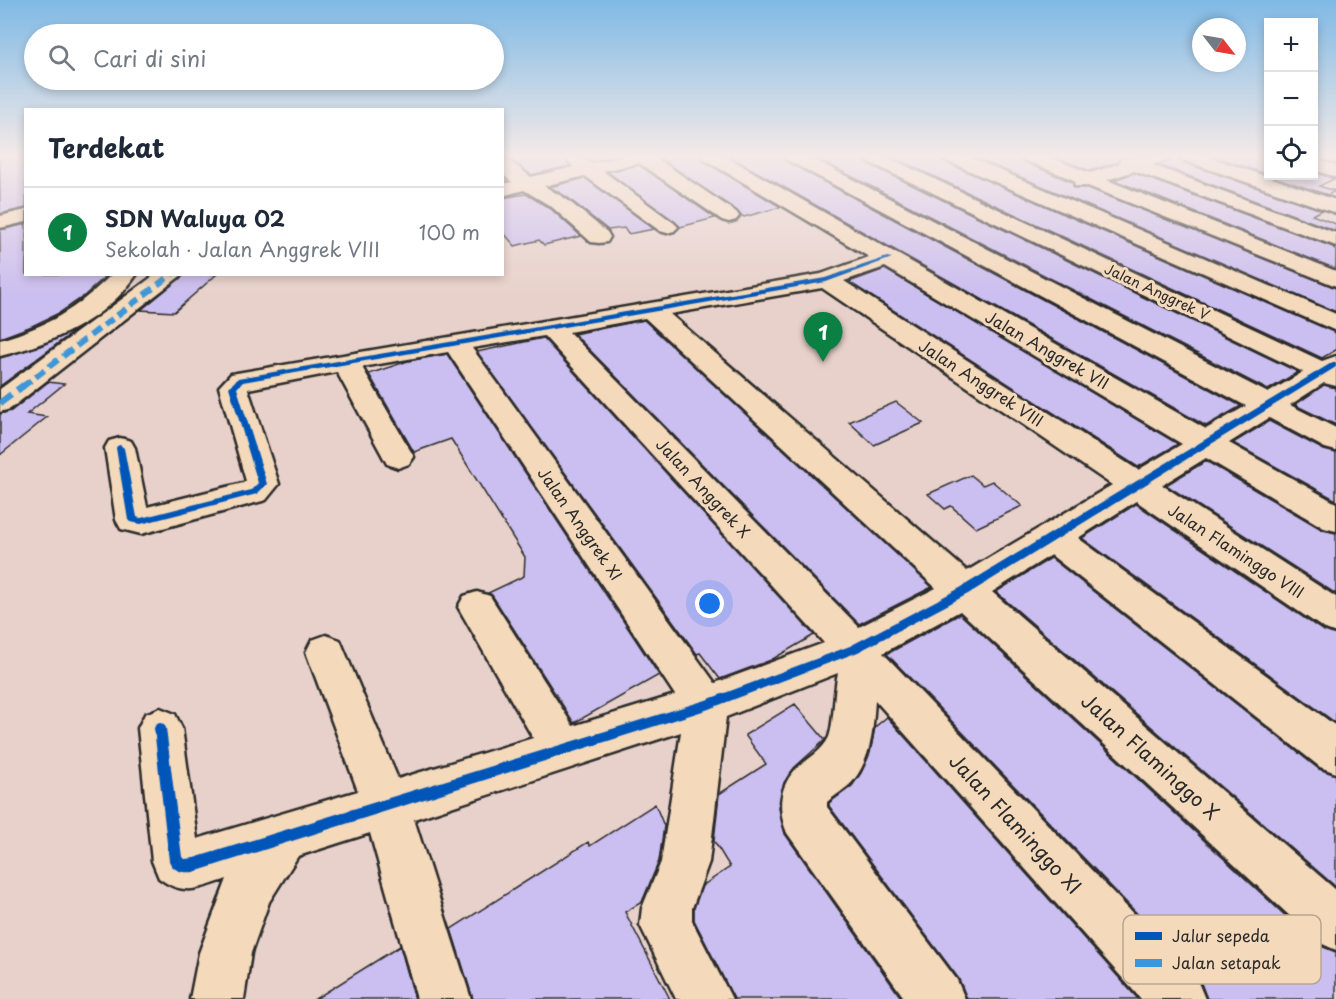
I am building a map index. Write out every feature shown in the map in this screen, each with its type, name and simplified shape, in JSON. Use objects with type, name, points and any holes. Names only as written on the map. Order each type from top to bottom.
[{"type":"street","points":[[557,202],[599,237]]},
{"type":"street","points":[[633,202],[667,227]]},
{"type":"street","points":[[709,202],[729,216]]},
{"type":"street","name":"Jalan Anggrek VII","points":[[801,202],[894,249],[1206,443],[1336,519]]},
{"type":"street","points":[[912,202],[964,222]]},
{"type":"street","points":[[935,202],[964,222],[1268,405],[1336,441]]},
{"type":"street","points":[[120,448],[133,520],[136,522],[254,492],[263,484],[233,387],[236,383],[345,362],[826,280],[894,249],[1026,202]]},
{"type":"street","points":[[1056,202],[1336,323]]},
{"type":"street","points":[[1144,202],[1336,279]]},
{"type":"street","points":[[1233,202],[1336,240]]},
{"type":"street","points":[[1320,202],[1336,207]]},
{"type":"street","points":[[0,222],[24,216]]},
{"type":"street","name":"Jalan Anggrek V","points":[[964,222],[1332,371]]},
{"type":"street","points":[[0,348],[45,334],[66,324],[110,290],[124,276]]},
{"type":"street","points":[[0,403],[169,276]]},
{"type":"street","name":"Jalan Anggrek VIII","points":[[826,280],[1137,485]]},
{"type":"street","name":"Jalan Flaminggo X","points":[[650,310],[1336,924]]},
{"type":"street","name":"Jalan Anggrek X","points":[[551,328],[858,654]]},
{"type":"street","name":"Jalan Anggrek XI","points":[[455,344],[706,705]]},
{"type":"street","points":[[345,362],[398,457]]},
{"type":"street","points":[[160,728],[176,861],[183,866],[282,838],[706,705],[858,654],[1268,405],[1332,371]]},
{"type":"street","name":"Jalan Flaminggo VIII","points":[[1137,485],[1336,617]]},
{"type":"street","points":[[1052,537],[1336,752]]},
{"type":"street","points":[[477,607],[563,749]]},
{"type":"street","points":[[326,652],[386,805],[444,999]]},
{"type":"street","points":[[858,654],[851,739],[837,765],[811,786],[803,801],[804,816],[938,999]]},
{"type":"street","name":"Jalan Flaminggo XI","points":[[858,654],[1123,940]]},
{"type":"street","points":[[705,999],[666,925],[667,908],[685,862],[706,705]]},
{"type":"street","points":[[217,999],[225,953],[248,889],[282,838]]},
{"type":"street","name":"Jalan Flaminggo XI","points":[[1164,984],[1178,999]]},
{"type":"building","points":[[0,202],[24,202],[24,208],[0,214]]},
{"type":"building","points":[[504,202],[539,202],[551,209],[581,236],[544,245],[539,240],[515,246],[504,233]]},
{"type":"building","points":[[573,202],[617,202],[654,229],[628,234],[624,228],[608,230]]},
{"type":"building","points":[[647,202],[692,202],[715,218],[680,227]]},
{"type":"building","points":[[722,202],[772,202],[781,207],[744,217]]},
{"type":"building","points":[[809,202],[861,202],[1241,406],[1206,426]]},
{"type":"building","points":[[901,202],[946,202],[1298,372],[1268,390]]},
{"type":"building","points":[[988,202],[1035,202],[1336,333],[1336,350],[1322,358]]},
{"type":"building","points":[[1078,202],[1122,202],[1336,288],[1336,312]]},
{"type":"building","points":[[1168,202],[1211,202],[1333,247],[1336,251],[1336,269]]},
{"type":"building","points":[[1257,202],[1298,202],[1322,210],[1312,215],[1336,224],[1336,231]]},
{"type":"building","points":[[24,224],[24,276],[106,276],[84,296],[59,313],[0,338],[0,230]]},
{"type":"building","points":[[885,269],[1178,444],[1138,467],[849,282]]},
{"type":"building","points":[[183,276],[215,276],[174,312],[141,310]]},
{"type":"building","points":[[644,320],[932,587],[859,624],[574,334]]},
{"type":"building","points":[[76,330],[0,386],[0,358],[40,346]]},
{"type":"building","points":[[543,338],[814,635],[771,660],[720,679],[700,653],[697,654],[477,352]]},
{"type":"building","points":[[447,354],[659,675],[574,723],[492,595],[488,593],[524,576],[525,557],[451,439],[414,452],[369,374],[408,361]]},
{"type":"building","points":[[48,382],[64,384],[27,414],[47,417],[0,455],[0,414],[11,411]]},
{"type":"building","points":[[1324,385],[1336,388],[1336,425],[1295,405]]},
{"type":"building","points":[[896,402],[923,423],[874,445],[849,422]]},
{"type":"building","points":[[1269,421],[1324,450],[1336,453],[1336,500],[1233,443]]},
{"type":"building","points":[[1206,461],[1323,530],[1336,533],[1336,594],[1166,485]]},
{"type":"building","points":[[971,475],[983,485],[992,481],[1022,506],[976,528],[951,506],[945,509],[928,494]]},
{"type":"building","points":[[1136,504],[1322,630],[1336,635],[1336,723],[1082,538]]},
{"type":"building","points":[[1051,558],[1319,769],[1336,775],[1336,887],[996,592]]},
{"type":"building","points":[[960,614],[1285,915],[1138,915],[887,654]]},
{"type":"building","points":[[795,704],[825,740],[794,768],[784,783],[779,808],[785,834],[902,999],[734,999],[694,920],[694,908],[702,886],[730,867],[714,841],[719,794],[766,764],[745,735]]},
{"type":"building","points":[[887,717],[1138,999],[967,999],[959,979],[829,806],[829,803],[852,786],[861,773],[870,753],[875,727]]},
{"type":"building","points":[[655,804],[664,826],[659,861],[642,902],[625,912],[670,999],[473,999],[451,929],[588,842],[590,846]]},
{"type":"building","points":[[400,946],[415,999],[315,999]]},
{"type":"building","points":[[1321,946],[1336,952],[1336,999],[1207,999],[1201,984],[1321,984]]},
{"type":"marked path","points":[[0,403],[169,276]]},
{"type":"cycle path","points":[[120,448],[133,520],[141,521],[254,492],[263,484],[233,387],[241,380],[826,280],[889,258]]},
{"type":"cycle path","points":[[160,728],[176,861],[183,866],[194,865],[706,705],[854,649],[964,591],[1336,364]]},
{"type":"place","name":"SDN Waluya 02","points":[[823,362]]}]
